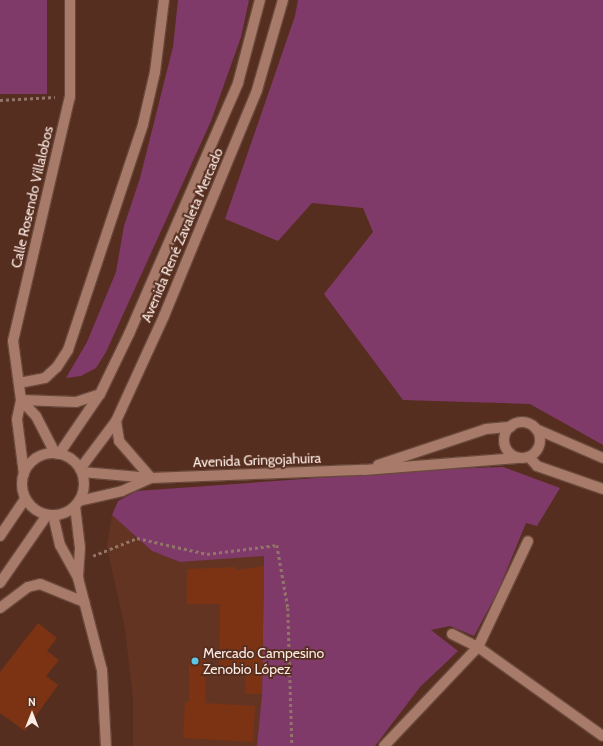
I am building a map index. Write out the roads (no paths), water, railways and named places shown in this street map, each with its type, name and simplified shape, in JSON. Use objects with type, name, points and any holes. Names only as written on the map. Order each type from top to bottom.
[{"type":"main road","name":"Calle Rosendo Villalobos","points":[[24,474],[17,419],[21,400],[13,341],[70,96],[70,0]]},
{"type":"main road","points":[[19,383],[45,378],[57,367],[68,350],[143,124],[155,72],[164,0]]},
{"type":"main road","name":"Avenida René Zavaleta Mercado","points":[[57,454],[100,394],[130,334],[238,82],[260,0]]},
{"type":"main road","name":"Avenida René Zavaleta Mercado","points":[[81,471],[116,421],[223,177],[258,90],[283,0]]},
{"type":"main road","points":[[21,400],[76,402],[100,394]]},
{"type":"main road","points":[[21,400],[36,416],[57,454]]},
{"type":"main road","points":[[116,421],[119,441],[151,478]]},
{"type":"main road","points":[[536,429],[539,444],[538,450],[529,457],[518,458],[506,447],[505,436],[510,427],[526,423],[536,429],[603,458]]},
{"type":"main road","name":"Avenida Gringojahuira","points":[[364,470],[486,429],[510,427]]},
{"type":"main road","points":[[77,504],[61,514],[50,515],[37,512],[25,499],[22,486],[24,474],[34,460],[57,454],[70,459],[81,471],[84,490],[77,504],[80,548],[78,578]]},
{"type":"main road","points":[[529,457],[537,466],[603,489]]},
{"type":"main road","name":"Avenida Gringojahuira","points":[[81,471],[151,478],[364,470],[518,458]]},
{"type":"main road","name":"Avenida Gringojahuira","points":[[77,504],[122,491],[151,478]]},
{"type":"main road","points":[[0,536],[25,499]]},
{"type":"main road","points":[[50,515],[60,545],[78,578],[102,670],[106,746]]},
{"type":"main road","points":[[0,583],[50,515]]},
{"type":"main road","points":[[384,746],[478,647],[528,540]]},
{"type":"main road","points":[[0,608],[28,587],[40,584],[84,602]]},
{"type":"main road","points":[[452,634],[478,647],[603,736]]},
{"type":"place","name":"Mercado Campesino Zenobio López","points":[[195,661]]}]
